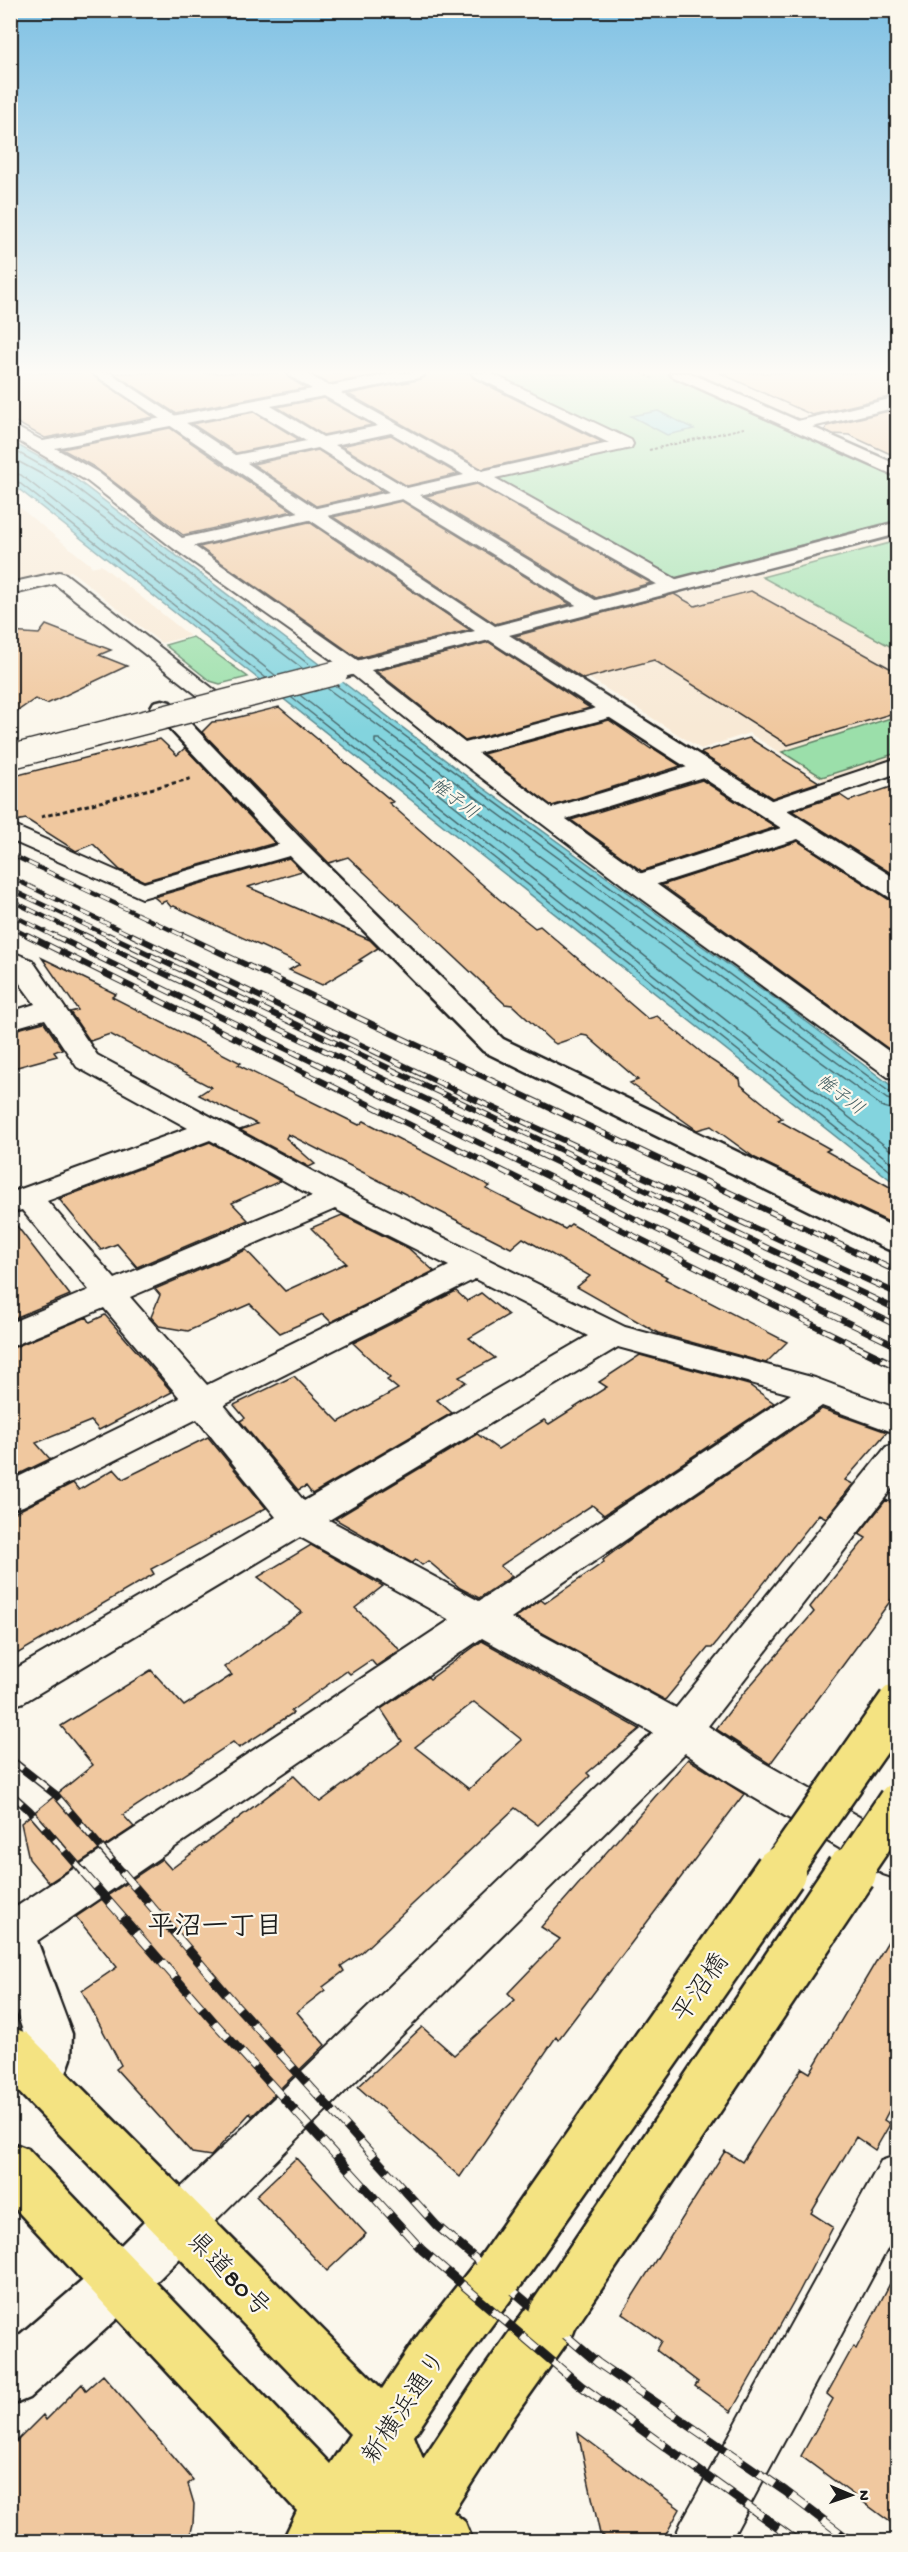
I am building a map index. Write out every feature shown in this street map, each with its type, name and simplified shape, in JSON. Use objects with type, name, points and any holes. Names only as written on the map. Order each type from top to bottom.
[{"type":"main road","name":"平沼橋","points":[[500,2272],[897,1703]]},
{"type":"main road","points":[[10,2166],[120,2282],[321,2525],[421,2534],[495,2398],[554,2315],[897,1802]]},
{"type":"main road","name":"県道80号","points":[[26,2065],[386,2431],[421,2534]]},
{"type":"main road","name":"新横浜通り","points":[[321,2525],[438,2353],[500,2272]]},
{"type":"street","points":[[112,492],[344,671],[461,752],[636,883],[897,1071]]},
{"type":"street","points":[[280,492],[492,633],[897,892]]},
{"type":"street","points":[[402,492],[593,607]]},
{"type":"street","points":[[179,544],[413,492]]},
{"type":"street","points":[[507,492],[674,586]]},
{"type":"street","points":[[10,760],[897,528]]},
{"type":"street","points":[[10,590],[59,578],[209,695]]},
{"type":"street","points":[[10,760],[125,732],[153,730],[170,715],[209,695],[253,684],[344,671]]},
{"type":"street","points":[[10,753],[117,726],[139,713],[170,715],[271,699],[344,671]]},
{"type":"street","points":[[461,752],[612,710]]},
{"type":"street","points":[[170,715],[295,847],[493,1045],[897,1242]]},
{"type":"street","points":[[768,809],[897,765]]},
{"type":"street","points":[[547,817],[705,769]]},
{"type":"street","points":[[10,831],[142,891],[295,847]]},
{"type":"street","points":[[636,883],[801,831]]},
{"type":"street","points":[[10,959],[23,966],[87,1061],[336,1197],[614,1335],[819,1392],[897,1422]]},
{"type":"street","points":[[10,1021],[51,1008]]},
{"type":"street","points":[[210,1130],[19,1201],[108,1294],[202,1402],[299,1520],[479,1621],[682,1730],[742,1771],[897,1861]]},
{"type":"street","points":[[10,1336],[336,1197]]},
{"type":"street","points":[[10,1497],[475,1266]]},
{"type":"street","points":[[10,1691],[614,1335]]},
{"type":"street","points":[[26,2065],[47,2059],[48,2034],[12,1929],[479,1621],[819,1392]]},
{"type":"street","points":[[10,2379],[120,2282],[682,1730],[897,1456]]},
{"type":"street","points":[[700,2541],[855,2260],[897,2178]]},
{"type":"path","points":[[33,819],[223,771]]},
{"type":"shaded area","points":[[10,500],[92,566],[90,567],[101,565],[190,636],[161,643],[71,571],[11,586]]},
{"type":"shaded area","points":[[897,538],[897,762],[828,784],[749,733],[701,749],[537,645],[539,630]]},
{"type":"green space","points":[[513,492],[897,492],[897,520],[669,580]]},
{"type":"green space","points":[[897,541],[897,650],[762,577]]},
{"type":"green space","points":[[193,637],[248,677],[220,684],[210,681],[165,645]]},
{"type":"green space","points":[[897,716],[897,753],[822,777],[782,752]]},
{"type":"water","name":"帷子川","points":[[22,492],[93,492],[461,772],[791,1010],[897,1090],[897,1185]]},
{"type":"building","points":[[127,492],[264,492],[293,511],[183,535]]},
{"type":"building","points":[[295,492],[378,492],[316,506]]},
{"type":"building","points":[[443,492],[491,492],[651,583],[596,598],[426,496]]},
{"type":"building","points":[[402,501],[570,604],[495,624],[333,517]]},
{"type":"building","points":[[309,522],[470,630],[358,658],[199,547]]},
{"type":"building","points":[[751,591],[897,672],[897,712],[788,745],[654,660],[583,679],[515,636],[674,594],[695,606]]},
{"type":"building","points":[[46,625],[111,650],[99,655],[127,666],[47,704],[35,699],[10,716],[10,632],[39,634]]},
{"type":"building","points":[[489,642],[590,708],[465,741],[376,671]]},
{"type":"building","points":[[279,707],[393,802],[389,803],[499,899],[535,928],[540,926],[648,1019],[657,1016],[711,1060],[740,1079],[741,1085],[782,1118],[778,1120],[830,1149],[826,1151],[897,1191],[897,1226],[755,1158],[711,1126],[697,1130],[630,1083],[638,1080],[587,1036],[582,1035],[556,1044],[512,1005],[505,1004],[348,857],[329,863],[202,732],[212,722]]},
{"type":"building","points":[[609,720],[651,749],[653,748],[681,766],[552,806],[483,754]]},
{"type":"building","points":[[749,738],[819,782],[772,798],[700,753]]},
{"type":"building","points":[[160,739],[177,755],[185,748],[275,843],[144,881],[120,870],[93,844],[76,851],[26,819],[10,822],[10,777]]},
{"type":"building","points":[[702,780],[776,827],[642,871],[571,820]]},
{"type":"building","points":[[897,785],[897,877],[792,811],[840,795],[849,801]]},
{"type":"building","points":[[798,841],[888,899],[897,902],[897,1055],[662,885]]},
{"type":"building","points":[[289,858],[302,871],[248,887],[370,940],[378,948],[359,960],[362,961],[322,985],[289,970],[300,964],[174,906],[171,907],[166,901],[161,903],[154,897]]},
{"type":"building","points":[[42,958],[116,994],[112,997],[241,1063],[238,1065],[359,1125],[364,1121],[490,1186],[486,1189],[565,1229],[571,1224],[667,1277],[665,1279],[787,1342],[766,1363],[658,1333],[577,1287],[590,1276],[523,1238],[511,1248],[288,1134],[286,1138],[315,1164],[309,1167],[240,1130],[257,1124],[199,1095],[211,1087],[110,1034],[90,1041],[70,1012],[78,1010]]},
{"type":"building","points":[[44,1022],[62,1049],[54,1052],[57,1056],[10,1069],[10,1031]]},
{"type":"building","points":[[210,1142],[280,1181],[232,1203],[248,1220],[137,1267],[117,1244],[101,1250],[59,1199]]},
{"type":"building","points":[[342,1215],[408,1248],[434,1271],[331,1322],[323,1314],[280,1333],[250,1304],[188,1331],[159,1326],[151,1317],[160,1295],[155,1289],[246,1250],[285,1291],[346,1263],[311,1228]]},
{"type":"building","points":[[10,1217],[70,1295],[10,1320]]},
{"type":"building","points":[[456,1291],[467,1301],[481,1293],[508,1315],[469,1338],[495,1358],[459,1377],[466,1382],[437,1400],[452,1413],[312,1494],[306,1486],[298,1490],[240,1421],[245,1418],[234,1405],[294,1376],[339,1422],[398,1389],[387,1380],[390,1378],[353,1343]]},
{"type":"building","points":[[105,1315],[172,1392],[99,1430],[91,1421],[36,1443],[50,1459],[15,1476],[10,1472],[10,1349],[87,1317],[90,1322]]},
{"type":"building","points":[[640,1355],[749,1385],[774,1403],[604,1515],[592,1505],[500,1566],[512,1576],[479,1598],[460,1588],[428,1561],[422,1565],[416,1560],[412,1563],[335,1519],[477,1434],[498,1449],[544,1420],[549,1424],[607,1387],[599,1382]]},
{"type":"building","points":[[822,1409],[887,1432],[845,1480],[853,1484],[826,1518],[819,1514],[712,1648],[708,1648],[665,1700],[515,1618],[541,1600],[545,1603],[604,1562],[603,1560],[632,1538]]},
{"type":"building","points":[[208,1437],[266,1508],[151,1569],[154,1574],[10,1658],[10,1515],[73,1483],[79,1490],[114,1469],[123,1479]]},
{"type":"building","points":[[897,1496],[897,1592],[770,1764],[716,1729],[742,1695],[814,1612],[810,1607],[866,1538],[859,1534],[886,1500],[892,1503]]},
{"type":"building","points":[[311,1545],[383,1586],[355,1608],[400,1650],[376,1666],[371,1660],[350,1674],[347,1671],[291,1711],[293,1713],[239,1748],[233,1742],[123,1815],[134,1827],[49,1883],[29,1859],[21,1823],[93,1765],[61,1726],[151,1670],[184,1706],[232,1675],[224,1667],[302,1612],[258,1577]]},
{"type":"building","points":[[482,1641],[640,1729],[587,1773],[590,1776],[538,1825],[515,1808],[362,1952],[341,1966],[344,1971],[323,1987],[325,1990],[297,2012],[325,2045],[252,2116],[250,2113],[211,2156],[192,2153],[116,2069],[121,2065],[82,1991],[117,1967],[76,1917],[162,1859],[171,1869],[294,1776],[320,1802],[402,1741],[381,1709],[428,1677],[430,1679]],"holes":[[[474,1702],[522,1740],[469,1789],[415,1747]]]},
{"type":"building","points":[[688,1759],[744,1794],[558,2040],[556,2037],[460,2177],[358,2087],[422,2027],[454,2055],[515,2000],[508,1993],[560,1939],[541,1927]]},
{"type":"building","points":[[897,1926],[897,2095],[884,2120],[890,2124],[875,2150],[856,2137],[811,2213],[833,2227],[731,2412],[695,2386],[698,2382],[656,2350],[661,2341],[622,2313],[725,2151],[742,2162],[802,2068],[810,2073]]},
{"type":"building","points":[[296,2158],[366,2234],[327,2271],[256,2196]]},
{"type":"building","points":[[897,2270],[897,2527],[801,2456],[833,2399],[827,2394],[853,2347],[856,2349]]},
{"type":"building","points":[[103,2375],[193,2480],[188,2484],[194,2504],[189,2541],[10,2541],[11,2447],[43,2415],[46,2420],[82,2384],[86,2390]]},
{"type":"building","points":[[578,2433],[680,2509],[662,2541],[610,2541],[600,2534]]},
{"type":"railway","points":[[10,854],[186,937]]},
{"type":"railway","points":[[10,877],[135,937]]},
{"type":"railway","points":[[10,889],[111,937]]},
{"type":"railway","points":[[10,900],[87,937]]},
{"type":"railway","points":[[10,914],[56,937]]},
{"type":"railway","points":[[10,927],[30,937]]},
{"type":"railway","points":[[27,935],[856,1346]]},
{"type":"railway","points":[[53,935],[896,1346]]},
{"type":"railway","points":[[84,935],[898,1326]]},
{"type":"railway","points":[[108,935],[898,1310]]},
{"type":"railway","points":[[132,935],[461,1093],[898,1294]]},
{"type":"railway","points":[[183,935],[898,1272]]},
{"type":"railway","points":[[853,1345],[898,1367]]},
{"type":"railway","points":[[893,1345],[898,1347]]},
{"type":"railway","points":[[10,1759],[56,1795],[123,1873]]},
{"type":"railway","points":[[10,1793],[29,1810],[84,1873]]},
{"type":"railway","points":[[83,1872],[214,2022],[422,2250],[581,2386],[798,2542]]},
{"type":"railway","points":[[122,1872],[236,2005],[437,2226],[598,2363],[785,2491],[852,2542]]},
{"type":"district","name":"平沼一丁目","points":[[215,1925]]}]
